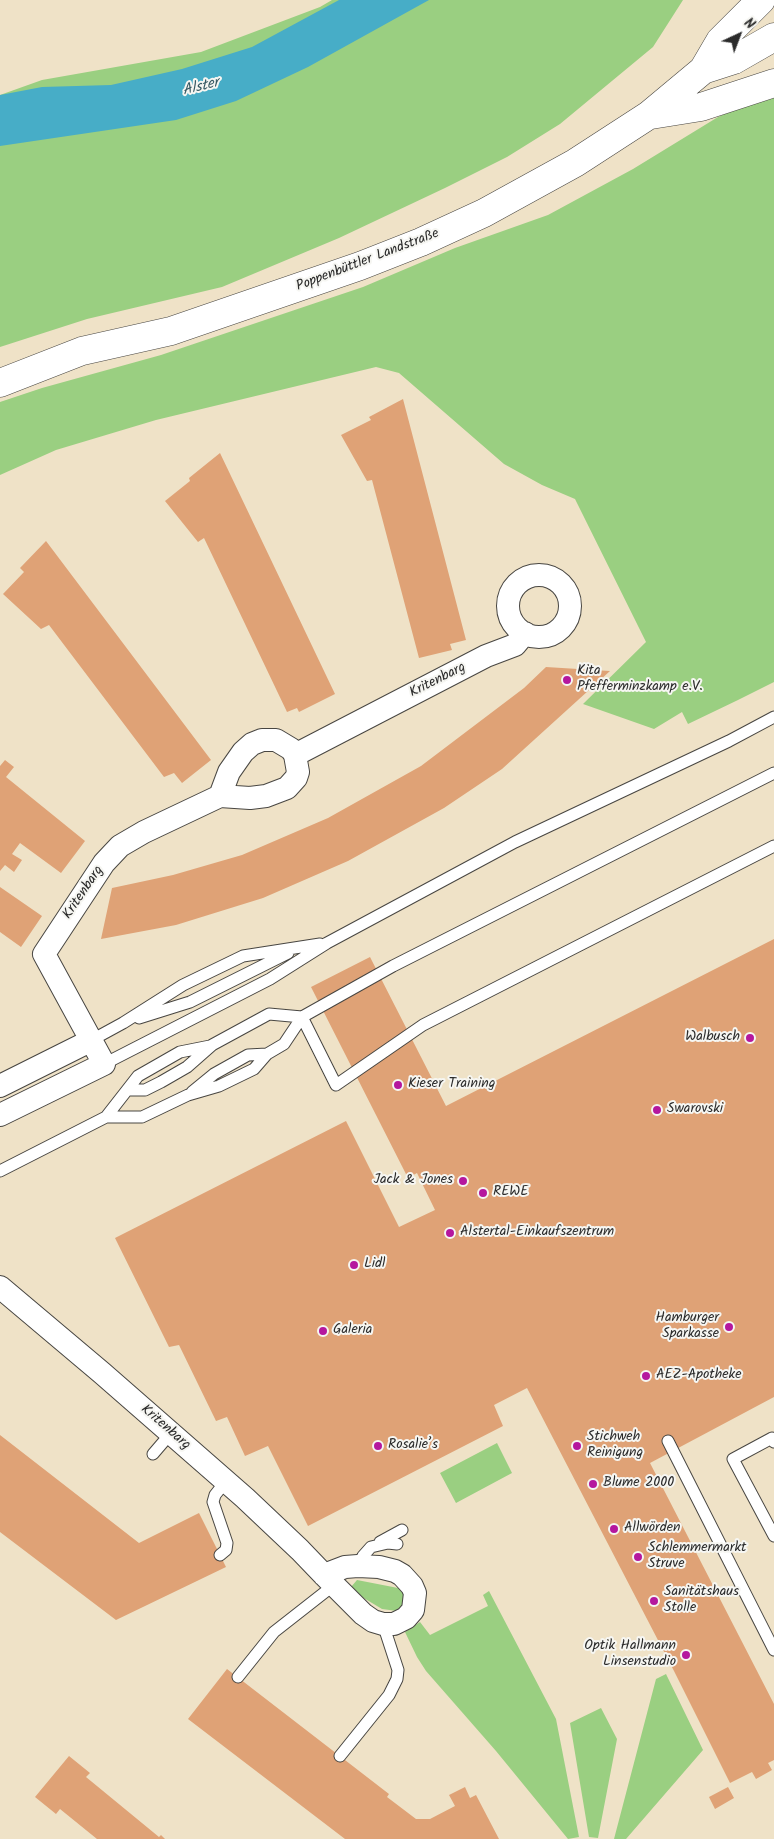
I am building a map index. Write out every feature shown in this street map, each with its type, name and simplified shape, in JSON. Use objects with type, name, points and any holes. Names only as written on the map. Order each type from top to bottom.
[{"type":"main road","name":"Poppenbüttler Landstraße","points":[[0,383],[82,351],[171,331],[360,266],[421,242],[484,213],[608,143],[649,115],[703,70],[720,41],[761,0]]},
{"type":"main road","name":"Poppenbüttler Landstraße","points":[[703,70],[734,60],[774,37]]},
{"type":"main road","points":[[649,115],[700,107],[774,83]]},
{"type":"street","name":"Kritenbarg","points":[[104,1064],[44,954],[112,854],[144,832],[220,796],[250,798],[271,795],[287,788],[296,778],[298,772],[295,755],[486,656],[514,645],[525,634]]},
{"type":"street","points":[[220,796],[229,772],[243,752],[252,744],[262,740],[276,740],[290,749],[295,755]]},
{"type":"street","points":[[0,1086],[90,1041]]},
{"type":"street","points":[[0,1115],[104,1064]]},
{"type":"street","name":"Kritenbarg","points":[[0,1287],[226,1481],[286,1537],[363,1614],[373,1621],[384,1624]]},
{"type":"street","points":[[329,1580],[340,1569],[358,1566],[388,1568],[402,1575],[412,1586],[420,1610],[400,1622],[384,1624]]},
{"type":"lane","points":[[104,1064],[270,979],[326,943],[516,842],[729,741],[774,717]]},
{"type":"lane","points":[[106,1117],[142,1117],[188,1094],[220,1086],[254,1069],[267,1054],[284,1044],[302,1017],[393,966],[774,773]]},
{"type":"lane","points":[[302,1017],[336,1085],[423,1025],[774,846]]},
{"type":"lane","points":[[90,1041],[123,1024],[183,985],[243,956],[326,943]]},
{"type":"lane","points":[[123,1024],[190,1002],[299,948]]},
{"type":"lane","points":[[128,1090],[145,1090],[187,1068],[212,1045],[269,1014],[302,1017]]},
{"type":"lane","points":[[0,1171],[106,1117],[138,1076],[180,1052],[212,1045]]},
{"type":"lane","points":[[153,1454],[171,1433]]},
{"type":"lane","points":[[774,1442],[772,1438],[734,1459],[774,1536]]},
{"type":"lane","points":[[668,1441],[774,1650]]},
{"type":"lane","points":[[220,1555],[226,1550],[227,1543],[214,1510],[213,1502],[226,1481]]},
{"type":"lane","points":[[358,1566],[363,1556],[374,1545],[402,1530]]},
{"type":"lane","points":[[374,1545],[397,1544]]},
{"type":"lane","points":[[238,1677],[274,1632],[329,1580]]},
{"type":"lane","points":[[340,1756],[389,1695],[397,1679],[398,1670],[384,1624]]},
{"type":"green space","points":[[332,0],[683,0],[653,47],[560,124],[507,157],[339,238],[222,287],[87,319],[0,347],[0,95],[42,80],[201,52],[320,7]]},
{"type":"green space","points":[[774,94],[774,682],[738,700],[688,724],[682,712],[654,729],[583,704],[646,642],[575,499],[542,485],[504,464],[399,373],[376,367],[156,420],[56,450],[0,475],[0,402],[42,388],[161,355],[363,287],[455,248],[548,215],[633,169],[718,117],[762,97]]},
{"type":"green space","points":[[497,1443],[512,1473],[456,1503],[440,1473]]},
{"type":"green space","points":[[357,1580],[398,1588],[404,1594],[404,1603],[397,1611],[382,1609],[352,1591],[351,1587]]},
{"type":"green space","points":[[489,1591],[556,1719],[579,1837],[568,1839],[496,1751],[426,1671],[405,1632],[420,1622],[430,1635],[488,1606],[483,1595]]},
{"type":"green space","points":[[666,1674],[703,1750],[626,1839],[614,1839],[656,1679]]},
{"type":"green space","points":[[601,1708],[617,1739],[598,1838],[589,1837],[570,1723]]},
{"type":"water","name":"Alster","points":[[339,0],[429,0],[308,67],[236,101],[176,120],[0,146],[0,95],[42,87],[111,85],[182,69],[252,47]]},
{"type":"building","points":[[403,399],[466,640],[450,644],[452,650],[419,658],[372,480],[367,481],[341,435],[371,420],[369,417]]},
{"type":"building","points":[[220,453],[335,694],[299,712],[297,708],[287,712],[204,538],[198,542],[165,501],[190,481],[189,478]]},
{"type":"building","points":[[46,541],[211,760],[182,783],[174,773],[164,777],[49,625],[41,629],[3,594],[24,572],[20,568]]},
{"type":"building","points":[[546,667],[610,671],[502,769],[444,808],[348,861],[263,898],[176,925],[101,939],[112,888],[173,875],[242,855],[328,818],[421,766],[524,688]]},
{"type":"building","points":[[5,760],[14,767],[6,777],[85,841],[61,873],[20,843],[12,854],[22,860],[14,872],[5,865],[0,871],[0,766]]},
{"type":"building","points":[[0,887],[42,916],[21,947],[0,932]]},
{"type":"building","name":"Alstertal-Einkaufszentrum","points":[[774,939],[774,1397],[650,1463],[774,1704],[774,1760],[768,1763],[772,1770],[756,1779],[752,1772],[730,1783],[527,1388],[494,1405],[503,1426],[308,1526],[268,1446],[245,1456],[227,1417],[216,1421],[179,1345],[169,1347],[115,1238],[346,1121],[399,1227],[435,1210],[417,1173],[408,1178],[311,987],[370,957],[446,1106]]},
{"type":"building","points":[[0,1435],[139,1543],[199,1513],[226,1567],[116,1620],[0,1532]]},
{"type":"building","points":[[227,1669],[389,1794],[387,1797],[416,1819],[430,1819],[455,1806],[449,1795],[465,1787],[470,1798],[476,1795],[499,1839],[345,1839],[188,1719]]},
{"type":"building","points":[[69,1756],[90,1773],[86,1777],[159,1837],[161,1835],[165,1839],[97,1839],[60,1809],[56,1814],[35,1797]]},
{"type":"building","points":[[728,1787],[734,1798],[715,1809],[709,1797]]},
{"type":"place","name":"Kita Pfefferminzkamp e.V.","points":[[567,680]]},
{"type":"place","name":"Walbusch","points":[[750,1038]]},
{"type":"place","name":"Kieser Training","points":[[398,1085]]},
{"type":"place","name":"Swarovski","points":[[657,1110]]},
{"type":"place","name":"Jack & Jones","points":[[463,1181]]},
{"type":"place","name":"REWE","points":[[483,1193]]},
{"type":"place","name":"Alstertal-Einkaufszentrum","points":[[450,1233]]},
{"type":"place","name":"Lidl","points":[[354,1265]]},
{"type":"place","name":"Hamburger Sparkasse","points":[[729,1327]]},
{"type":"place","name":"Galeria","points":[[323,1331]]},
{"type":"place","name":"AEZ-Apotheke","points":[[646,1376]]},
{"type":"place","name":"Rosalie’s","points":[[378,1446]]},
{"type":"place","name":"Stichweh Reinigung","points":[[577,1446]]},
{"type":"place","name":"Blume 2000","points":[[593,1484]]},
{"type":"place","name":"Allwörden","points":[[614,1529]]},
{"type":"place","name":"Schlemmermarkt Struve","points":[[638,1557]]},
{"type":"place","name":"Sanitätshaus Stolle","points":[[654,1601]]},
{"type":"place","name":"Optik Hallmann Linsenstudio","points":[[686,1655]]}]
